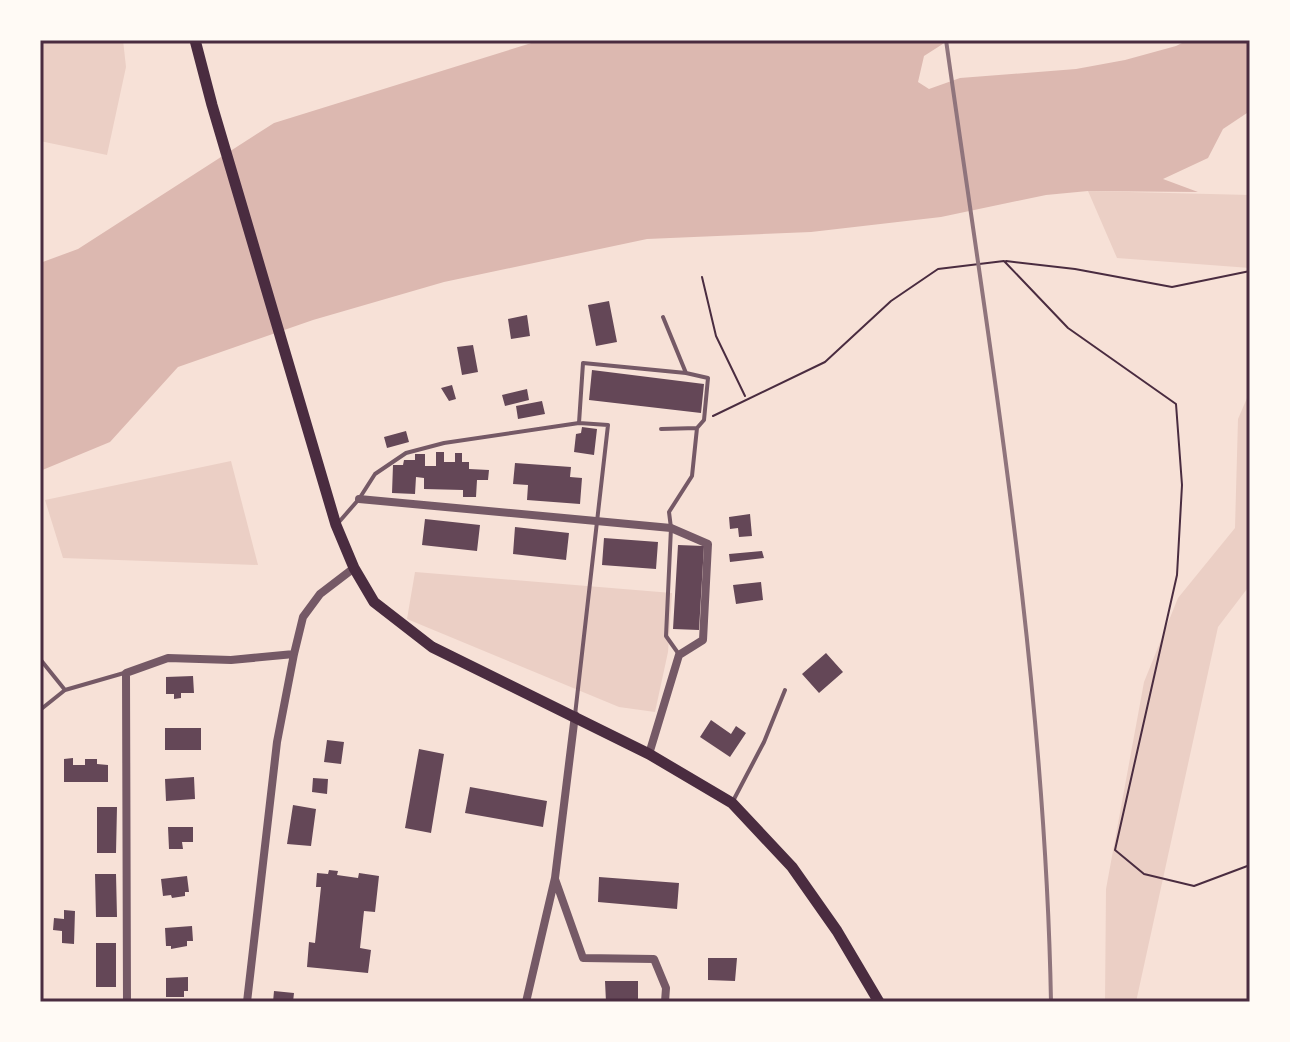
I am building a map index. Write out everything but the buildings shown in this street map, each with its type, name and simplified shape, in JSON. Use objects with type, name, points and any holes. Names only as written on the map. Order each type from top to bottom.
[{"type":"main road","points":[[195,40],[336,525],[354,568],[374,602],[432,647],[575,715],[732,803],[792,867],[837,931],[879,1002]]},
{"type":"street","points":[[359,499],[671,528],[708,544],[703,640],[679,655],[649,754]]},
{"type":"street","points":[[247,1002],[277,742],[303,617],[320,594],[354,568]]},
{"type":"street","points":[[127,1002],[126,673],[168,658],[231,660],[294,654]]},
{"type":"street","points":[[526,1002],[555,878],[575,715]]},
{"type":"street","points":[[555,878],[583,958],[654,959],[666,988],[665,1002]]},
{"type":"lane","points":[[663,317],[686,373]]},
{"type":"lane","points":[[579,423],[583,363],[708,378],[704,420],[697,428],[692,476],[669,512],[666,636],[679,655]]},
{"type":"lane","points":[[336,525],[359,499],[375,474],[406,453],[444,443],[579,423],[608,425],[575,715]]},
{"type":"lane","points":[[661,429],[697,428]]},
{"type":"lane","points":[[40,659],[65,690]]},
{"type":"lane","points":[[40,710],[65,690],[126,673]]},
{"type":"lane","points":[[732,803],[764,742],[785,690]]},
{"type":"path","points":[[1004,261],[1068,328],[1176,404],[1182,485],[1177,575],[1115,850],[1144,874],[1194,886],[1250,865]]},
{"type":"path","points":[[704,420],[825,362],[891,301],[938,269],[1004,261],[1075,269],[1172,287],[1250,271]]},
{"type":"path","points":[[702,277],[716,336],[746,398]]},
{"type":"shaded area","points":[[40,40],[123,40],[126,67],[107,155],[40,141]]},
{"type":"shaded area","points":[[541,40],[949,40],[924,56],[918,82],[929,89],[960,78],[1076,69],[1125,60],[1188,40],[1250,40],[1250,111],[1223,129],[1208,158],[1163,179],[1198,192],[1088,191],[1046,195],[941,217],[811,232],[647,239],[444,282],[313,320],[178,367],[110,442],[40,471],[40,263],[78,249],[274,123]]},
{"type":"shaded area","points":[[1088,191],[1250,195],[1250,268],[1117,258]]},
{"type":"shaded area","points":[[1250,391],[1250,585],[1218,627],[1136,1002],[1105,1002],[1106,889],[1144,682],[1178,598],[1235,528],[1238,419]]},
{"type":"shaded area","points":[[231,461],[258,565],[63,558],[45,500]]},
{"type":"shaded area","points":[[415,572],[672,593],[668,652],[655,712],[619,707],[407,619]]},
{"type":"railway","points":[[946,40],[997,399],[1027,640],[1047,881],[1051,1002]]}]
